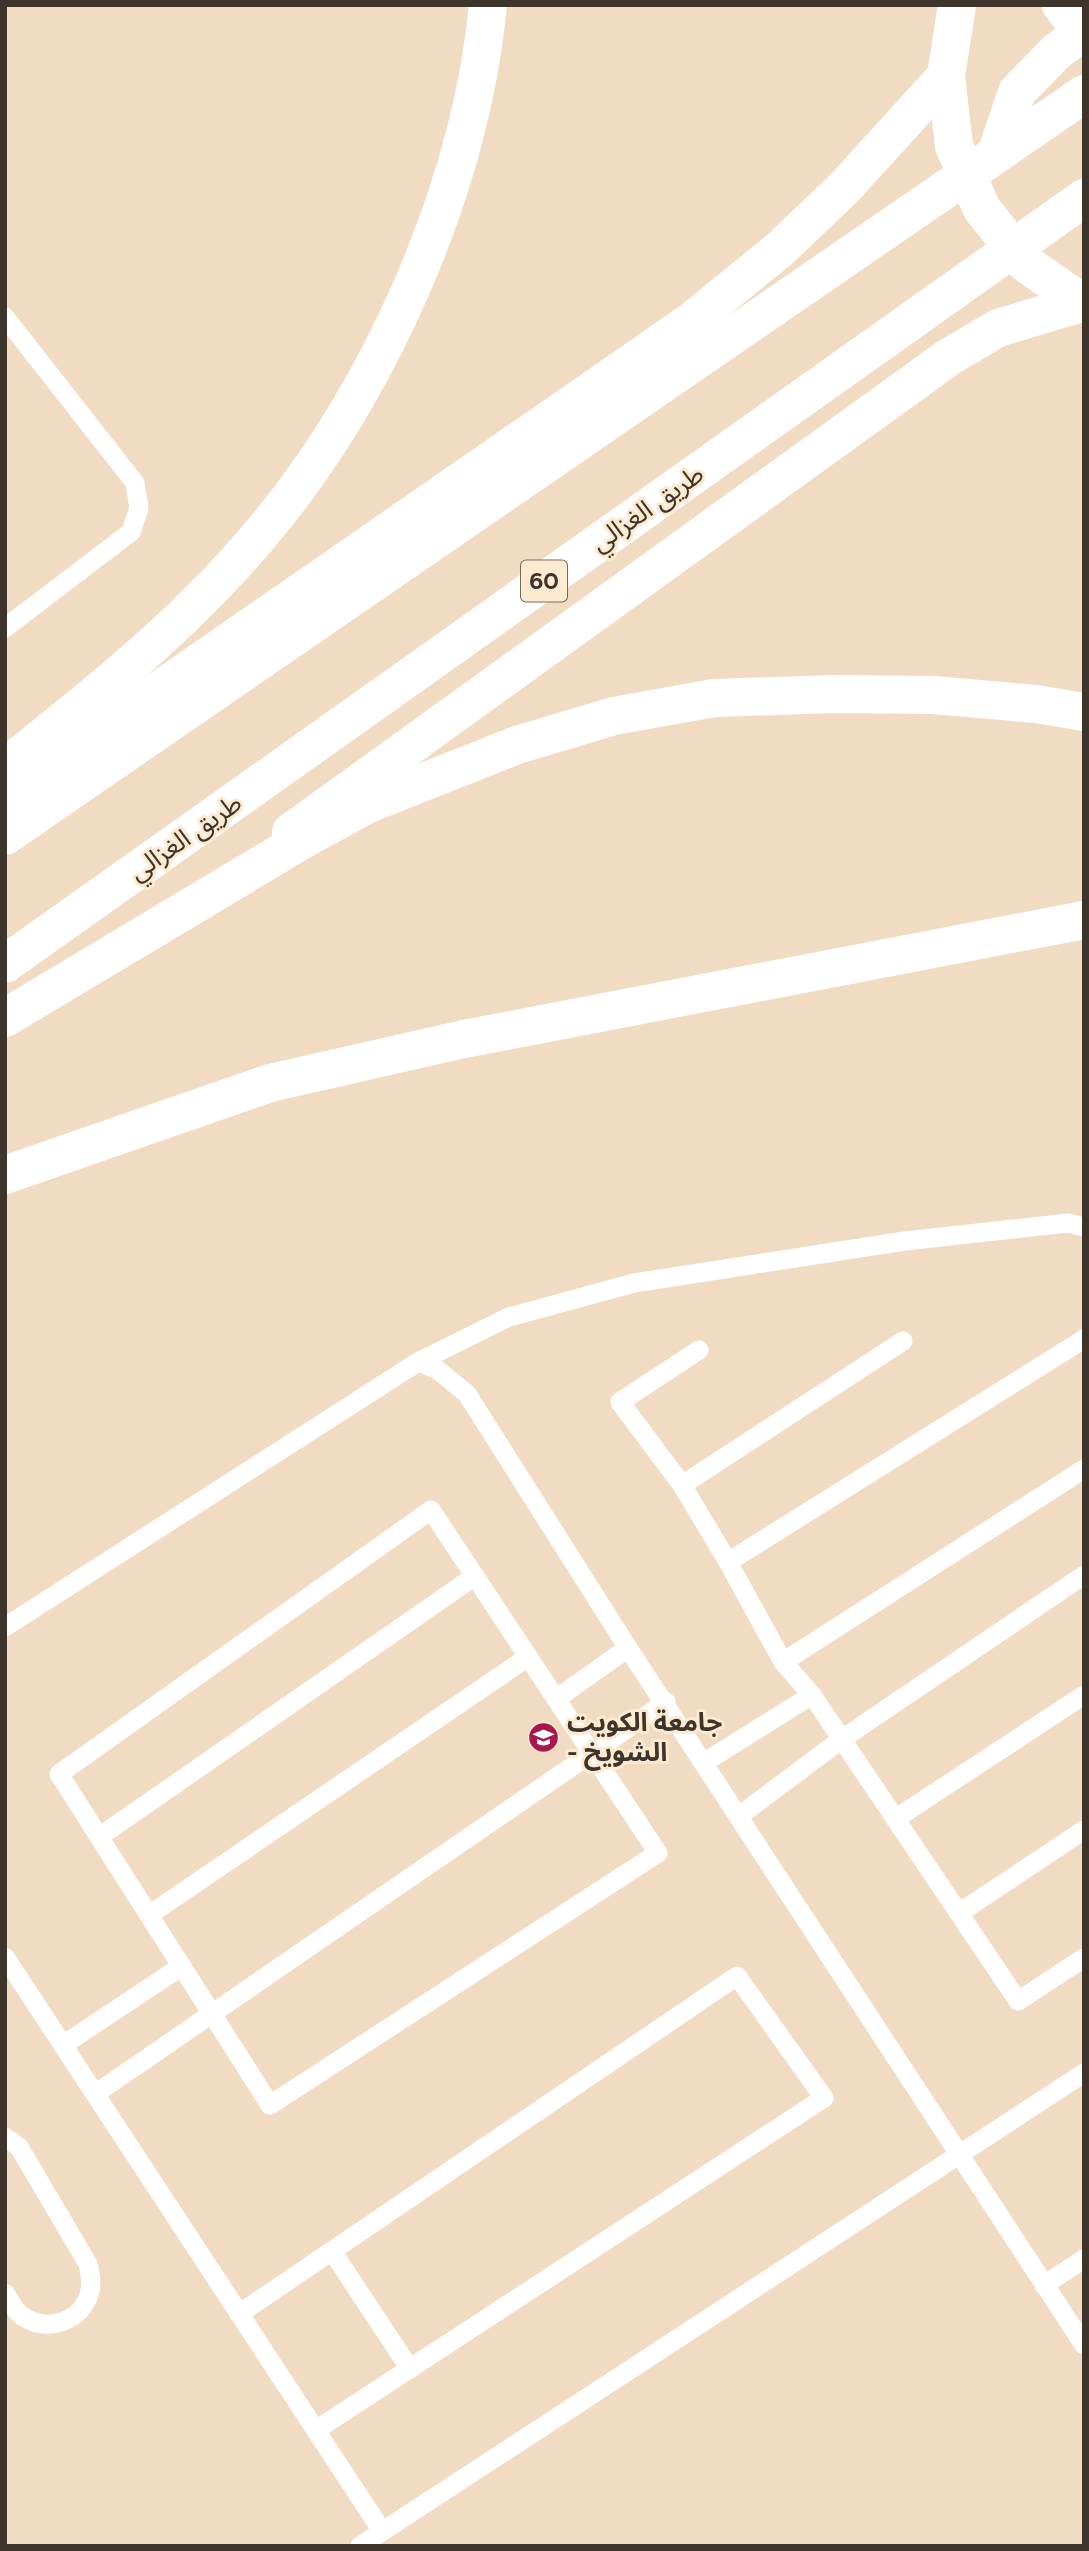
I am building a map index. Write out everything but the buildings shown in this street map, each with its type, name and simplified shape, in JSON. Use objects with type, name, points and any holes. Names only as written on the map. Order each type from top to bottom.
[{"type":"main road","points":[[5,766],[145,653],[259,537],[314,466],[404,308],[438,220],[466,129],[488,5]]},
{"type":"main road","points":[[957,5],[946,76],[954,146],[982,209],[1024,263],[1082,304]]},
{"type":"main road","points":[[996,154],[1017,92],[1056,52],[1084,33],[1061,5]]},
{"type":"main road","points":[[5,797],[693,320],[780,249],[844,188],[946,76]]},
{"type":"main road","points":[[5,836],[1084,94]]},
{"type":"main road","name":"طريق الغزالي","points":[[5,964],[1084,198]]},
{"type":"main road","points":[[1030,236],[1084,224]]},
{"type":"main road","name":"طريق الغزالي","points":[[5,1038],[948,357],[998,328],[1082,304]]},
{"type":"main road","points":[[5,1018],[304,839],[368,804],[517,745],[614,716],[714,698],[833,694],[933,695],[1036,704],[1084,712]]},
{"type":"main road","points":[[5,1175],[270,1083],[477,1036],[1084,920]]},
{"type":"lane","points":[[5,317],[135,483],[139,508],[131,532],[5,628]]},
{"type":"lane","points":[[5,1627],[418,1362],[509,1317],[634,1283],[905,1241],[1068,1223],[1084,1227]]},
{"type":"lane","points":[[728,1562],[1084,1339]]},
{"type":"lane","points":[[682,1485],[903,1340]]},
{"type":"lane","points":[[699,1350],[620,1402],[682,1485],[783,1662],[812,1695],[1018,2001],[1084,1958]]},
{"type":"lane","points":[[418,1362],[438,1370],[467,1394],[628,1648],[666,1702],[1044,2285],[1078,2324],[1084,2345]]},
{"type":"lane","points":[[783,1662],[1084,1469]]},
{"type":"lane","points":[[431,1510],[475,1576],[658,1853],[270,2105],[59,1774],[431,1510]]},
{"type":"lane","points":[[739,1815],[842,1739],[1084,1575]]},
{"type":"lane","points":[[99,1837],[475,1576]]},
{"type":"lane","points":[[556,1699],[628,1648]]},
{"type":"lane","points":[[149,1915],[528,1657]]},
{"type":"lane","points":[[705,1762],[812,1695]]},
{"type":"lane","points":[[895,1819],[1084,1695]]},
{"type":"lane","points":[[95,2094],[666,1702]]},
{"type":"lane","points":[[959,1913],[1084,1830]]},
{"type":"lane","points":[[5,1957],[382,2531]]},
{"type":"lane","points":[[63,2045],[181,1966]]},
{"type":"lane","points":[[239,2314],[737,1976],[824,2098],[316,2430]]},
{"type":"lane","points":[[5,1994],[22,1983]]},
{"type":"lane","points":[[360,2546],[1084,2073]]},
{"type":"lane","points":[[5,2137],[19,2147],[88,2264],[91,2277],[91,2290],[79,2312],[69,2320],[56,2324],[43,2325],[30,2321],[18,2313],[5,2293]]},
{"type":"lane","points":[[332,2251],[410,2369]]},
{"type":"lane","points":[[1044,2285],[1084,2259]]},
{"type":"place","name":"جامعة الكويت - الشويخ","points":[[544,1737]]}]
